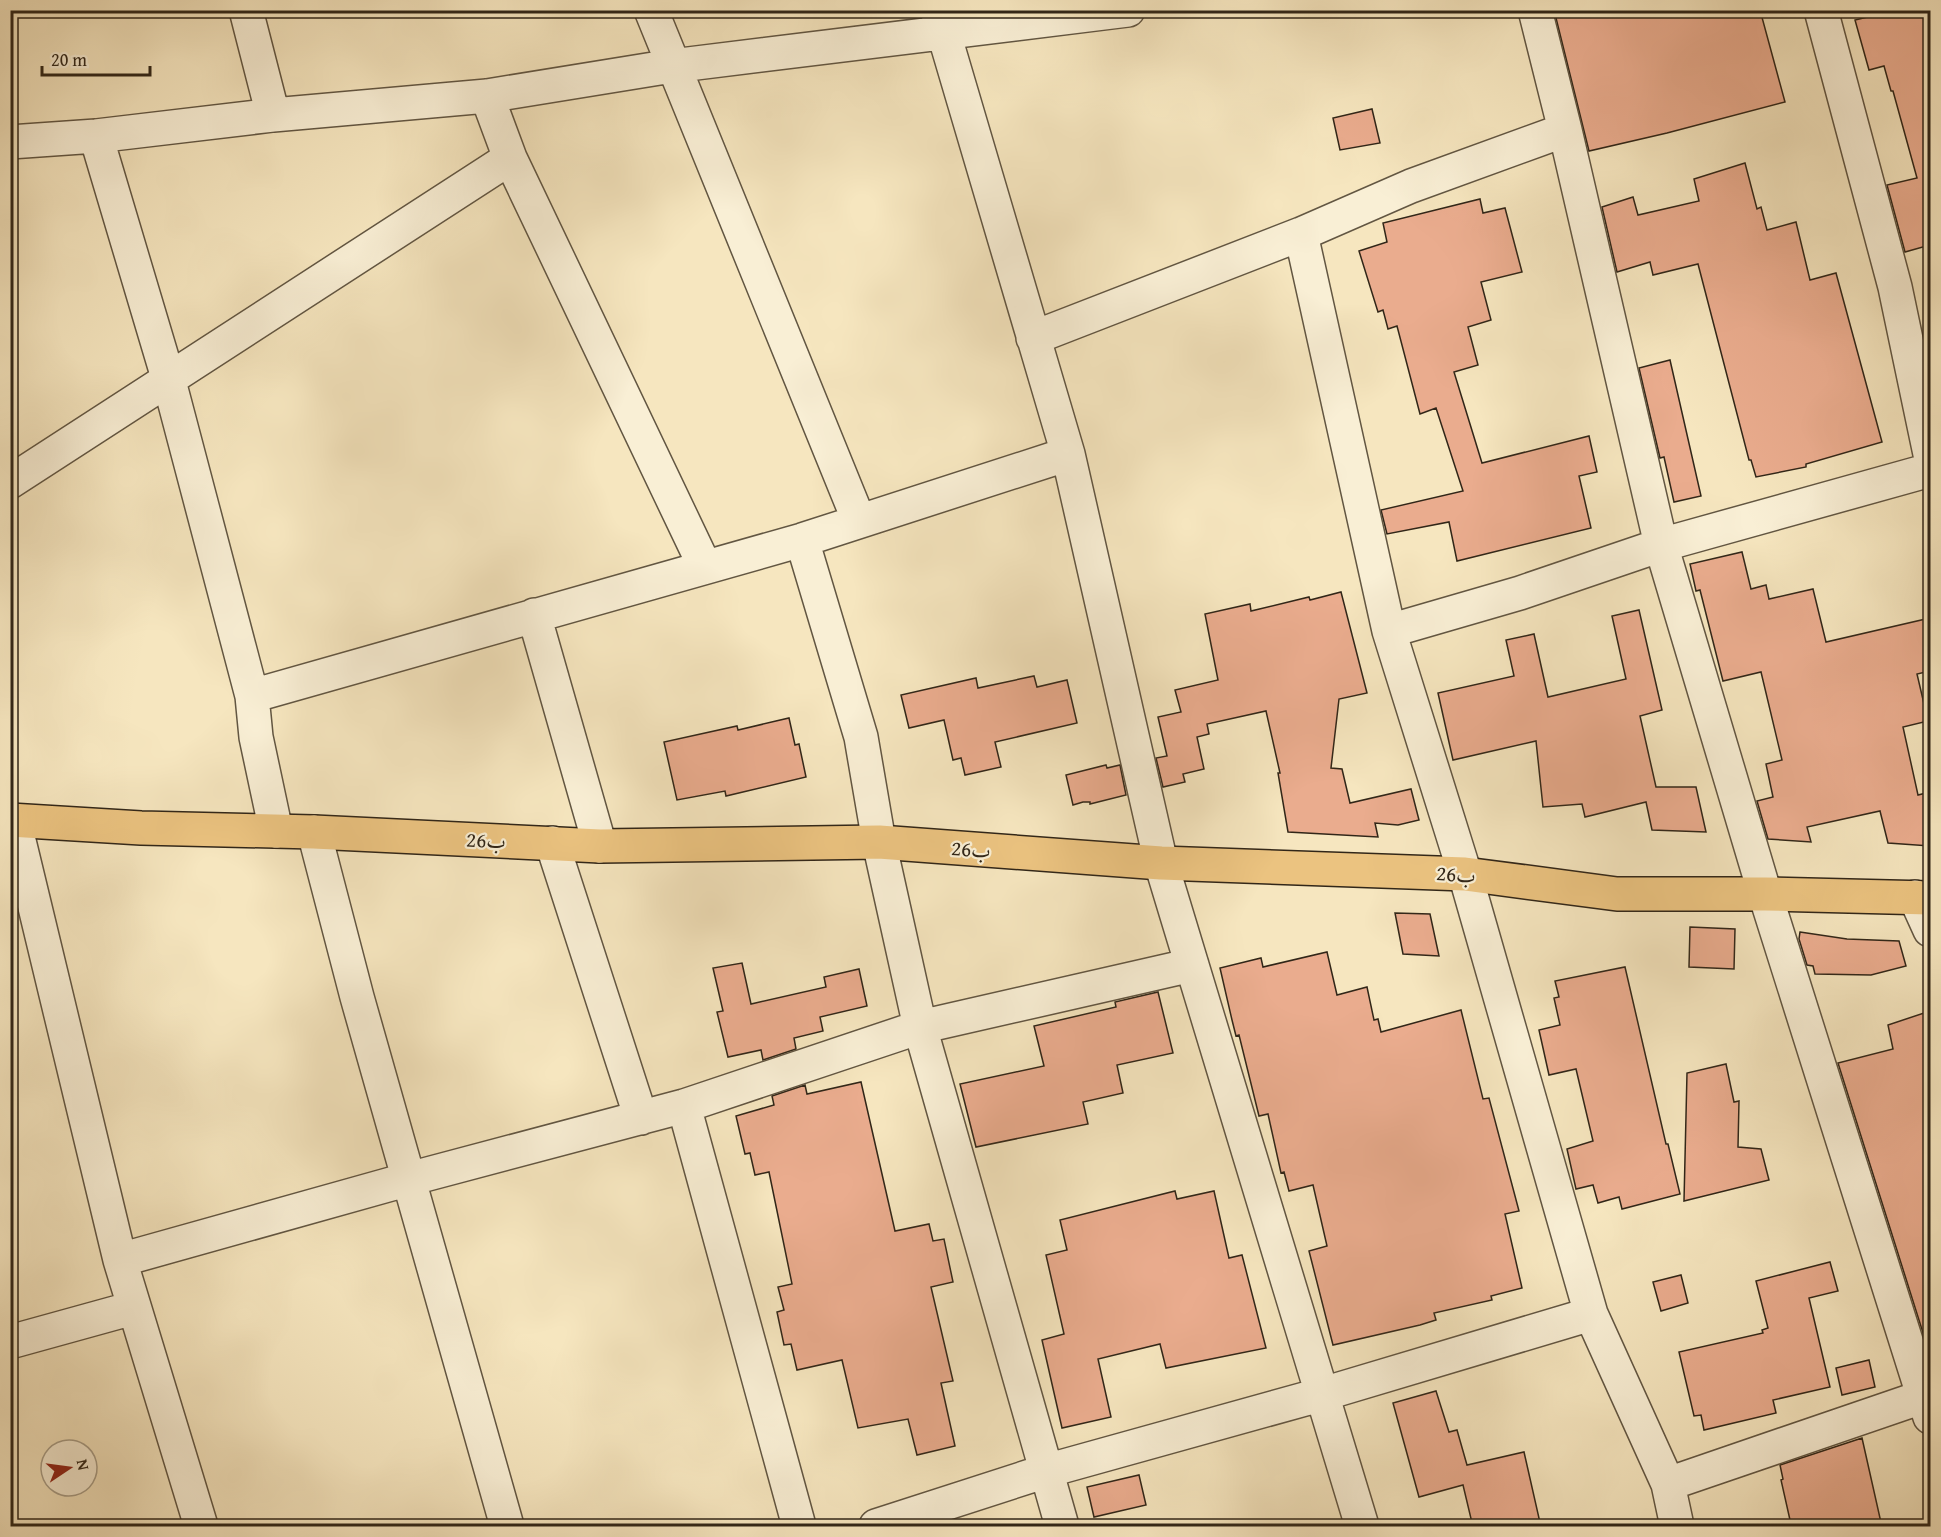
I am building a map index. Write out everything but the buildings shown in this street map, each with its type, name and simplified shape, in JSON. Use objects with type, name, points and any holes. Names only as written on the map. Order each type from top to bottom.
[{"type":"highway","name":"26ب","points":[[12,820],[141,828],[314,832],[600,846],[879,842],[1161,863],[1466,874],[1617,894],[1923,897]]},
{"type":"street","points":[[246,10],[273,116]]},
{"type":"street","points":[[651,10],[859,520]]},
{"type":"street","points":[[1535,10],[1661,546],[1765,894],[1928,1407],[1668,1484]]},
{"type":"street","points":[[1821,10],[1895,287],[1930,454]]},
{"type":"street","points":[[10,142],[96,136],[273,116],[487,96],[941,22],[1117,11]]},
{"type":"street","points":[[941,22],[1068,454],[1161,863],[1362,1527]]},
{"type":"street","points":[[487,96],[510,158],[705,567]]},
{"type":"street","points":[[1033,338],[1301,234],[1411,186],[1565,130]]},
{"type":"street","points":[[96,136],[169,381],[252,696],[256,737],[276,831]]},
{"type":"street","points":[[10,482],[510,158]]},
{"type":"street","points":[[1301,234],[1389,631],[1466,874],[1591,1314],[1668,1484],[1677,1527]]},
{"type":"street","points":[[252,696],[802,540],[1068,454]]},
{"type":"street","points":[[1389,631],[1520,593],[1661,546],[1930,470]]},
{"type":"street","points":[[802,540],[861,737],[879,842],[920,1027],[1062,1527]]},
{"type":"street","points":[[534,615],[600,846]]},
{"type":"street","points":[[12,820],[21,901],[133,1308],[201,1527]]},
{"type":"street","points":[[314,832],[357,997],[507,1527]]},
{"type":"street","points":[[552,843],[641,1118]]},
{"type":"street","points":[[1923,897],[1930,930]]},
{"type":"street","points":[[120,1260],[409,1179],[684,1106],[920,1027],[1192,964]]},
{"type":"street","points":[[684,1106],[799,1527]]},
{"type":"street","points":[[10,1342],[133,1308]]},
{"type":"street","points":[[876,1527],[1046,1471],[1323,1394],[1591,1314]]}]
